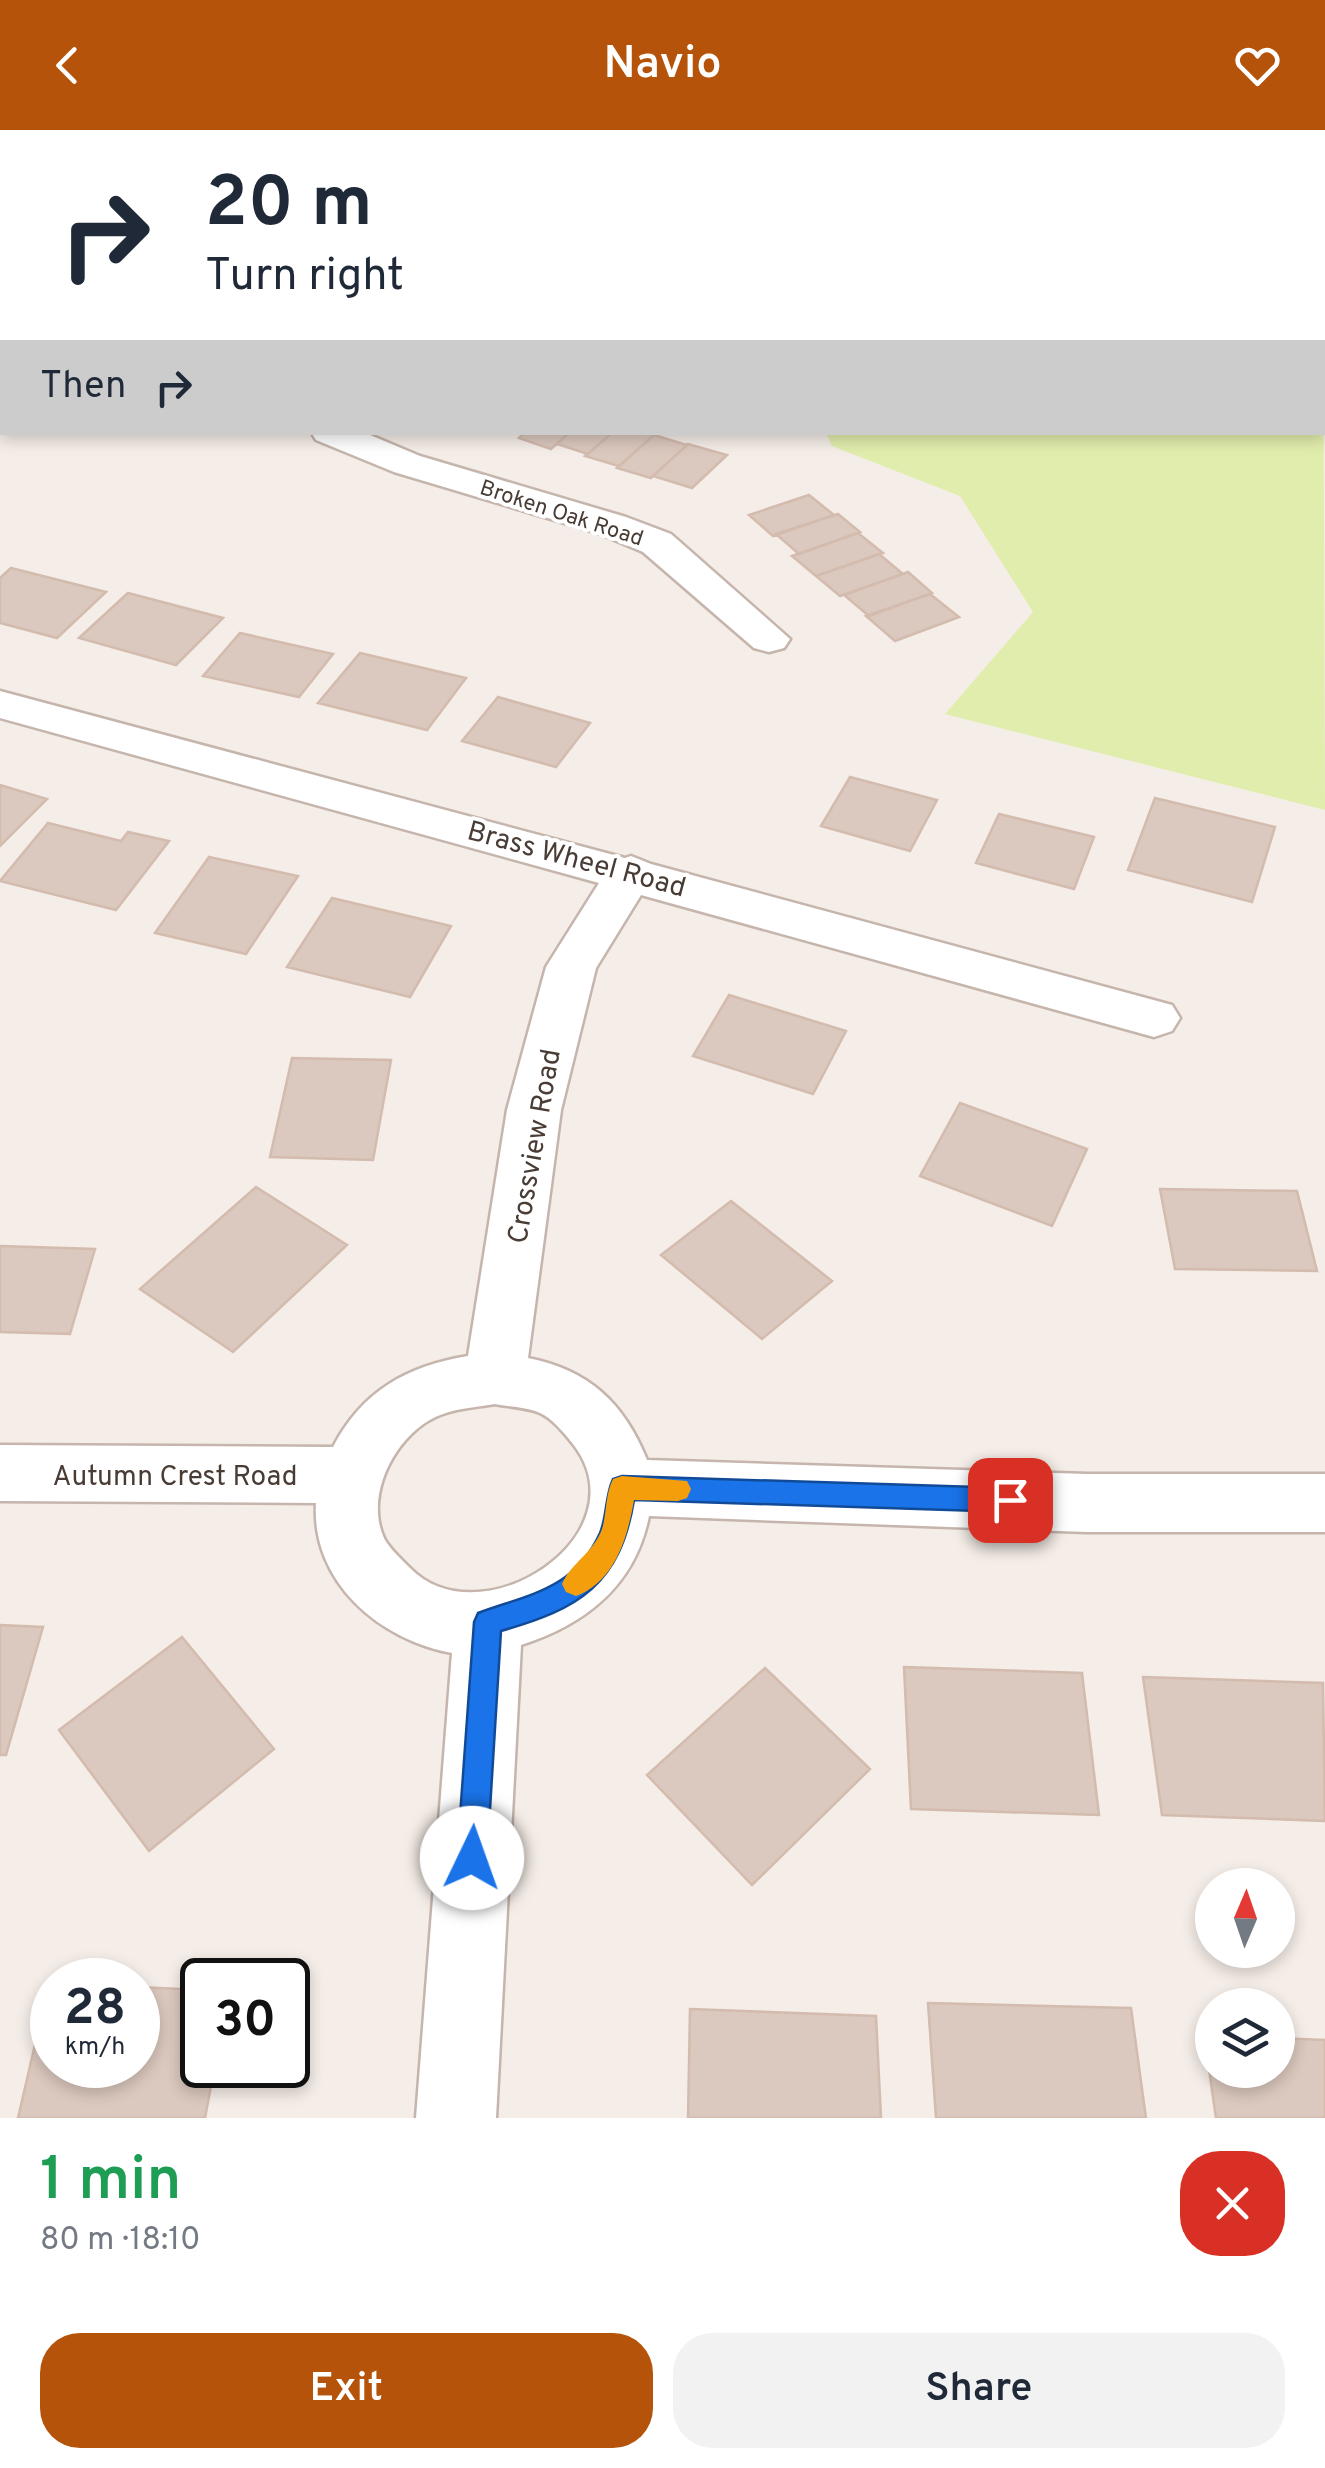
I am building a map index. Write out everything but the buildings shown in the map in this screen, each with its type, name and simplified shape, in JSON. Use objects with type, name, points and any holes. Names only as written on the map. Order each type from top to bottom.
[{"type":"street","name":"Broken Oak Road","points":[[336,435],[407,464],[612,525],[657,543],[769,639]]},
{"type":"street","name":"Brass Wheel Road","points":[[0,704],[631,872],[1154,1018]]},
{"type":"street","name":"Crossview Road","points":[[495,1378],[534,1110],[571,967],[631,872]]},
{"type":"street","points":[[495,1378],[555,1391],[584,1410],[611,1445],[622,1488],[614,1534],[593,1570],[550,1604],[488,1622],[439,1618],[403,1605],[363,1568],[346,1528],[350,1475],[368,1439],[403,1404],[445,1386],[495,1378]]},
{"type":"street","name":"Autumn Crest Road","points":[[0,1473],[350,1475]]},
{"type":"street","points":[[622,1488],[1087,1503],[1325,1503]]},
{"type":"street","points":[[456,2118],[488,1622]]},
{"type":"green space","points":[[827,435],[1324,435],[1325,810],[945,714],[1033,612],[960,496],[832,446]]},
{"type":"slow traffic","points":[[576,1584],[593,1570],[614,1534],[622,1488],[678,1489]]},
{"type":"route","points":[[472,1858],[488,1622],[550,1604],[593,1570],[614,1534],[622,1488],[1010,1500]]}]
